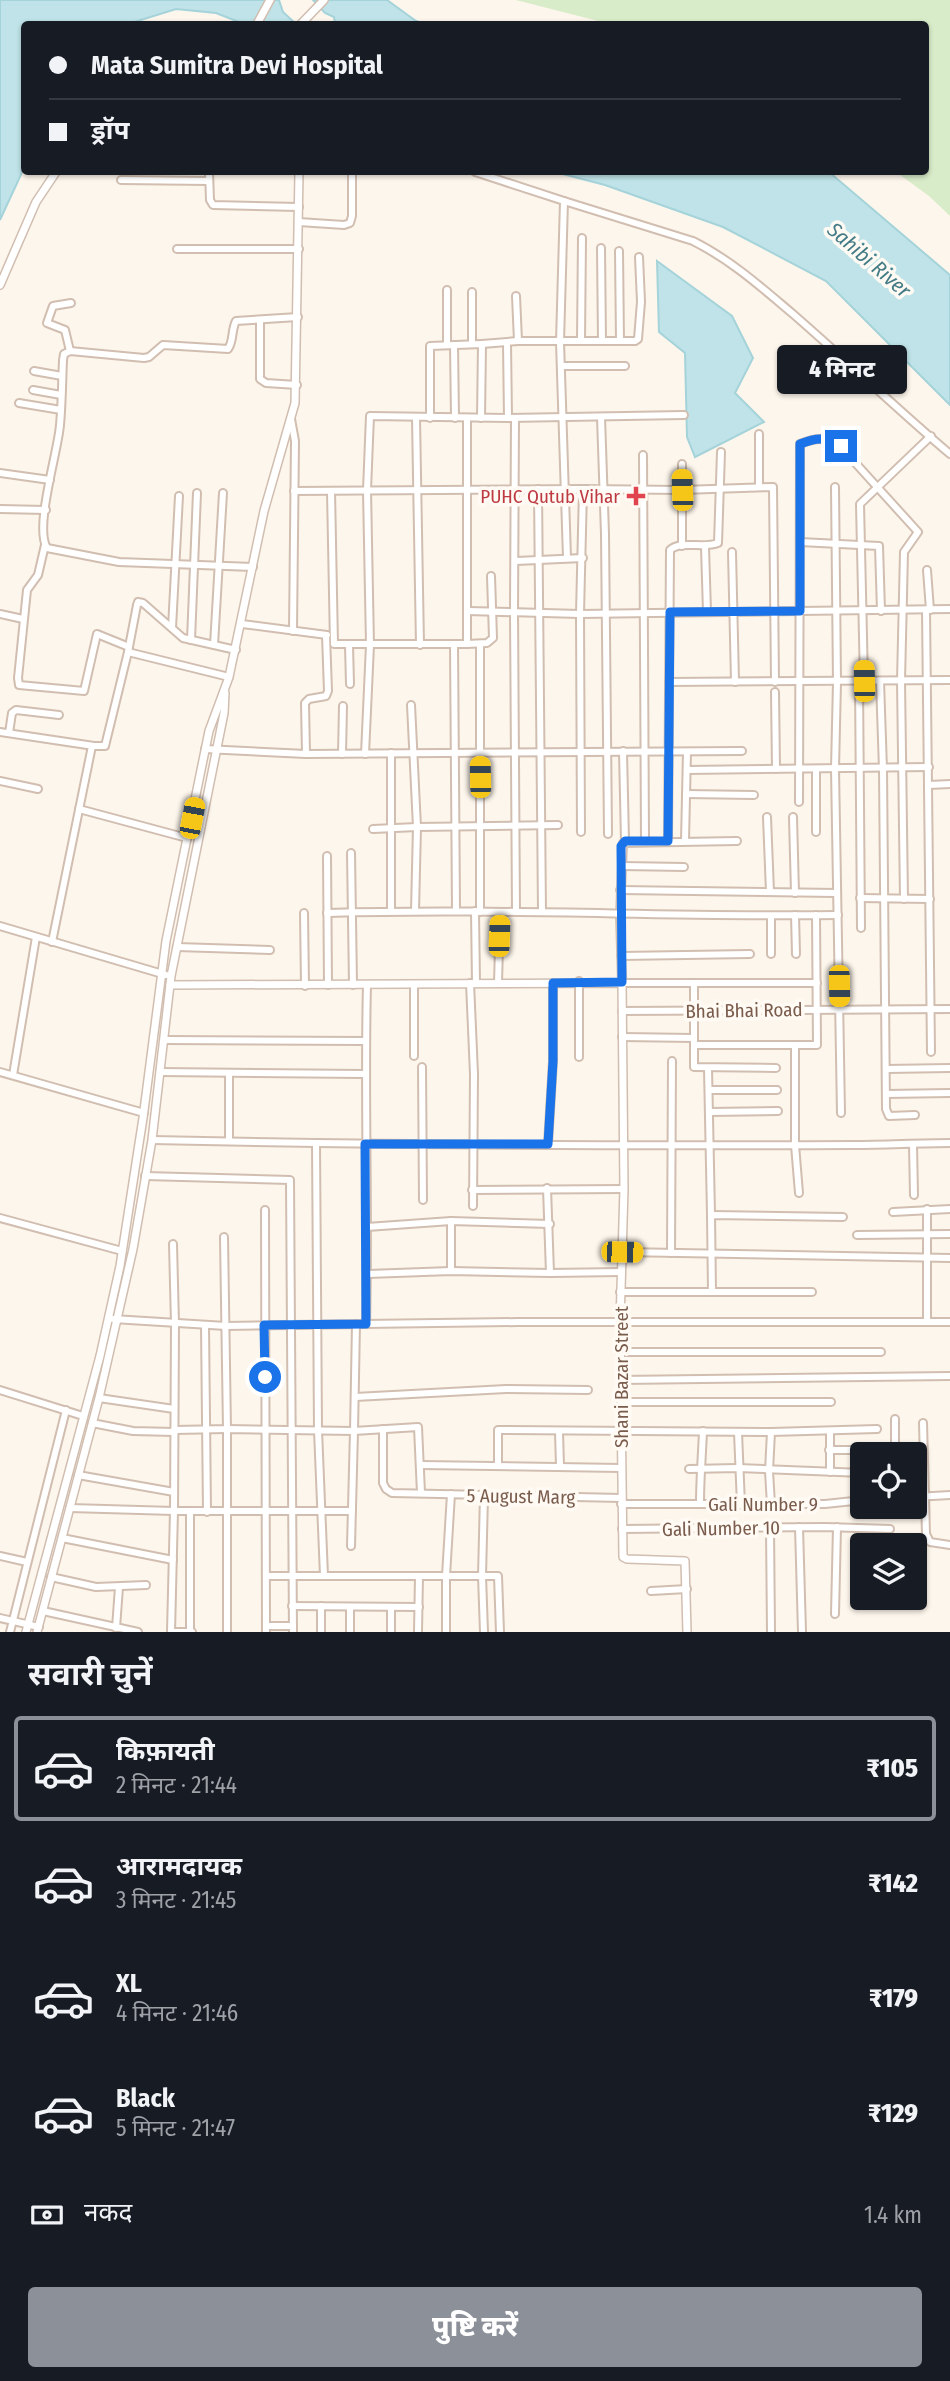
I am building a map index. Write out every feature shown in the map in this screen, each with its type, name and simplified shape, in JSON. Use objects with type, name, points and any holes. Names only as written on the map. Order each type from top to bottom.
[{"type":"street","points":[[259,21],[270,0]]},
{"type":"street","points":[[305,21],[324,0]]},
{"type":"street","points":[[0,285],[36,202],[54,175]]},
{"type":"street","points":[[209,175],[210,200],[213,205],[299,207]]},
{"type":"street","points":[[0,1618],[38,1629],[99,1398],[144,1113],[161,974],[187,838],[205,750],[236,650],[269,492],[295,404],[299,175]]},
{"type":"street","points":[[299,222],[344,225],[350,223],[352,175]]},
{"type":"street","points":[[484,175],[693,241],[711,250],[752,279],[950,454]]},
{"type":"street","points":[[121,180],[209,181]]},
{"type":"street","points":[[564,201],[560,342],[567,558]]},
{"type":"street","points":[[581,341],[582,238]]},
{"type":"street","points":[[601,248],[602,341]]},
{"type":"street","points":[[177,249],[299,249]]},
{"type":"street","points":[[620,251],[620,341]]},
{"type":"street","points":[[430,418],[431,345],[519,341],[635,341],[639,335],[641,302],[639,257]]},
{"type":"street","points":[[447,290],[456,418]]},
{"type":"street","points":[[472,292],[472,344]]},
{"type":"street","points":[[516,296],[519,341]]},
{"type":"street","points":[[70,351],[65,330],[47,323],[53,306],[71,303]]},
{"type":"street","points":[[229,677],[128,649],[97,634],[84,691],[19,685],[28,586],[36,579],[45,545],[46,510],[59,435],[64,354],[70,351],[144,358],[163,345],[228,349],[236,321],[298,317]]},
{"type":"street","points":[[260,320],[260,379],[270,384],[297,385]]},
{"type":"street","points":[[507,343],[515,490],[516,912]]},
{"type":"street","points":[[481,418],[482,344]]},
{"type":"street","points":[[561,366],[625,366]]},
{"type":"street","points":[[34,371],[62,376]]},
{"type":"street","points":[[33,390],[61,396]]},
{"type":"street","points":[[19,403],[61,411]]},
{"type":"street","points":[[365,754],[370,645],[367,490],[369,418],[373,415],[512,418],[684,415]]},
{"type":"street","points":[[601,417],[608,834]]},
{"type":"street","points":[[416,418],[420,645]]},
{"type":"street","points":[[467,418],[467,644]]},
{"type":"street","points":[[291,419],[295,441],[293,631]]},
{"type":"street","points":[[759,434],[759,485]]},
{"type":"street","points":[[861,929],[863,611],[860,504],[931,436]]},
{"type":"street","points":[[799,802],[800,444],[826,438],[841,446],[918,531],[917,537],[904,552],[901,681],[904,899]]},
{"type":"street","points":[[668,841],[670,550],[671,547],[716,545],[719,540],[721,452]]},
{"type":"street","points":[[643,455],[645,841]]},
{"type":"street","points":[[681,464],[682,546]]},
{"type":"street","points":[[0,473],[50,480]]},
{"type":"street","points":[[294,491],[604,488],[682,490],[771,485],[775,490],[775,682]]},
{"type":"street","points":[[835,487],[835,769],[841,1113]]},
{"type":"street","points":[[538,489],[542,912]]},
{"type":"street","points":[[581,832],[580,614],[583,489]]},
{"type":"street","points":[[306,754],[305,703],[309,699],[326,696],[328,691],[331,491]]},
{"type":"street","points":[[191,640],[197,493]]},
{"type":"street","points":[[214,645],[223,493]]},
{"type":"street","points":[[172,628],[179,496]]},
{"type":"street","points":[[0,509],[46,510]]},
{"type":"street","points":[[800,542],[862,544],[880,548],[881,611]]},
{"type":"street","points":[[45,545],[54,550],[119,562],[253,567]]},
{"type":"street","points":[[705,547],[707,612]]},
{"type":"street","points":[[732,552],[735,682]]},
{"type":"street","points":[[516,561],[583,558]]},
{"type":"street","points":[[927,570],[931,1052]]},
{"type":"street","points":[[329,636],[334,644],[349,645],[480,644],[491,641],[491,576]]},
{"type":"street","points":[[0,732],[100,747],[106,744],[138,602],[143,603],[183,638],[236,650]]},
{"type":"street","points":[[468,611],[580,614],[950,609]]},
{"type":"street","points":[[0,614],[23,618]]},
{"type":"street","points":[[242,624],[329,636]]},
{"type":"street","points":[[454,644],[456,910]]},
{"type":"street","points":[[473,1206],[473,983],[481,827],[480,644]]},
{"type":"street","points":[[349,645],[350,684]]},
{"type":"street","points":[[669,682],[950,680]]},
{"type":"street","points":[[880,681],[886,1109],[890,1116],[915,1115]]},
{"type":"street","points":[[27,1628],[83,1416],[133,1249],[152,1140],[171,976],[225,713],[225,692]]},
{"type":"street","points":[[775,692],[776,769]]},
{"type":"street","points":[[411,705],[417,827],[415,911]]},
{"type":"street","points":[[342,754],[343,706]]},
{"type":"street","points":[[9,733],[12,713],[16,710],[59,715]]},
{"type":"street","points":[[52,942],[92,746]]},
{"type":"street","points":[[205,750],[306,754],[742,751]]},
{"type":"street","points":[[622,982],[621,846],[625,841],[623,751]]},
{"type":"street","points":[[685,841],[687,752]]},
{"type":"street","points":[[391,753],[391,911]]},
{"type":"street","points":[[687,770],[929,767]]},
{"type":"street","points":[[816,769],[816,832]]},
{"type":"street","points":[[0,781],[38,789]]},
{"type":"street","points":[[929,785],[950,785]]},
{"type":"street","points":[[686,794],[754,795]]},
{"type":"street","points":[[79,809],[187,838]]},
{"type":"street","points":[[767,817],[770,892]]},
{"type":"street","points":[[793,817],[795,892]]},
{"type":"street","points":[[373,829],[558,825]]},
{"type":"street","points":[[625,841],[737,841]]},
{"type":"street","points":[[351,853],[353,985]]},
{"type":"street","points":[[327,856],[328,985]]},
{"type":"street","points":[[622,866],[684,867]]},
{"type":"street","points":[[621,890],[837,893]]},
{"type":"street","points":[[860,898],[930,899]]},
{"type":"street","points":[[327,913],[456,910],[620,915],[838,915]]},
{"type":"street","points":[[498,983],[500,912]]},
{"type":"street","points":[[304,913],[305,986]]},
{"type":"street","points":[[771,915],[771,954]]},
{"type":"street","points":[[794,915],[796,954]]},
{"type":"street","points":[[622,1037],[817,1045],[816,915]]},
{"type":"street","points":[[0,926],[171,976]]},
{"type":"street","points":[[13,1075],[36,937]]},
{"type":"street","points":[[177,947],[270,950]]},
{"type":"street","points":[[621,957],[750,954]]},
{"type":"street","points":[[170,985],[305,986],[579,981],[817,983]]},
{"type":"street","points":[[579,981],[579,1056]]},
{"type":"street","name":"Shani Bazar Street","points":[[622,982],[624,1189],[620,1380],[623,1557],[684,1560],[687,1564],[687,1589]]},
{"type":"street","points":[[548,1144],[553,1061],[553,983]]},
{"type":"street","points":[[694,983],[693,1066],[776,1068]]},
{"type":"street","points":[[414,984],[414,1056]]},
{"type":"street","points":[[366,1324],[368,1274],[364,1074],[367,985]]},
{"type":"street","name":"Bhai Bhai Road","points":[[622,1011],[950,1009]]},
{"type":"street","points":[[165,1040],[365,1041]]},
{"type":"street","points":[[795,1045],[795,1145],[799,1193]]},
{"type":"street","points":[[671,1253],[672,1061]]},
{"type":"street","points":[[422,1066],[423,1200]]},
{"type":"street","points":[[708,1068],[712,1292]]},
{"type":"street","points":[[886,1069],[950,1068]]},
{"type":"street","points":[[0,1072],[144,1113]]},
{"type":"street","points":[[160,1072],[364,1074]]},
{"type":"street","points":[[229,1073],[229,1142]]},
{"type":"street","points":[[709,1090],[777,1090]]},
{"type":"street","points":[[886,1094],[950,1093]]},
{"type":"street","points":[[709,1112],[778,1111]]},
{"type":"street","points":[[152,1140],[624,1145],[950,1143]]},
{"type":"street","points":[[316,1143],[318,1430],[324,1576]]},
{"type":"street","points":[[913,1144],[914,1195]]},
{"type":"street","points":[[145,1176],[290,1180],[293,1629],[266,1629],[265,1210]]},
{"type":"street","points":[[547,1188],[550,1273]]},
{"type":"street","points":[[472,1191],[624,1189]]},
{"type":"street","points":[[927,1209],[928,1322]]},
{"type":"street","points":[[893,1212],[950,1209]]},
{"type":"street","points":[[710,1215],[843,1217]]},
{"type":"street","points":[[0,1218],[122,1251]]},
{"type":"street","points":[[367,1227],[451,1221],[550,1224]]},
{"type":"street","points":[[451,1221],[451,1271]]},
{"type":"street","points":[[857,1236],[950,1234]]},
{"type":"street","points":[[224,1237],[228,1632]]},
{"type":"street","points":[[173,1244],[173,1632],[191,1632],[190,1511]]},
{"type":"street","points":[[622,1252],[950,1258]]},
{"type":"street","points":[[368,1274],[451,1271],[621,1272]]},
{"type":"street","points":[[620,1292],[812,1292]]},
{"type":"street","points":[[112,1319],[226,1326],[950,1322]]},
{"type":"street","points":[[351,1546],[356,1324]]},
{"type":"street","points":[[205,1325],[207,1512]]},
{"type":"street","points":[[620,1352],[881,1352]]},
{"type":"street","points":[[620,1380],[950,1376]]},
{"type":"street","points":[[355,1397],[506,1389],[588,1390]]},
{"type":"street","points":[[0,1390],[83,1416]]},
{"type":"street","points":[[99,1398],[174,1409]]},
{"type":"street","points":[[621,1402],[831,1402]]},
{"type":"street","points":[[10,1632],[66,1410]]},
{"type":"street","points":[[895,1419],[895,1442]]},
{"type":"street","points":[[92,1423],[133,1431],[354,1431],[415,1426],[419,1427],[421,1493]]},
{"type":"street","points":[[923,1423],[923,1442]]},
{"type":"street","name":"5 August Marg","points":[[383,1429],[384,1488],[392,1493],[621,1501]]},
{"type":"street","points":[[498,1465],[498,1430],[771,1432],[877,1429]]},
{"type":"street","points":[[700,1504],[703,1431]]},
{"type":"street","points":[[830,1431],[830,1472]]},
{"type":"street","points":[[559,1432],[560,1466]]},
{"type":"street","points":[[738,1432],[741,1504]]},
{"type":"street","points":[[771,1432],[771,1504]]},
{"type":"street","points":[[829,1450],[850,1450]]},
{"type":"street","points":[[421,1465],[621,1468]]},
{"type":"street","points":[[689,1469],[850,1473]]},
{"type":"street","points":[[78,1475],[174,1492]]},
{"type":"street","points":[[446,1632],[451,1494]]},
{"type":"street","points":[[927,1496],[950,1495]]},
{"type":"street","points":[[484,1496],[484,1632]]},
{"type":"street","name":"Gali Number 9","points":[[621,1501],[700,1504],[825,1504],[850,1501]]},
{"type":"street","points":[[70,1508],[207,1512],[352,1511]]},
{"type":"street","points":[[926,1519],[927,1539],[933,1544],[950,1545]]},
{"type":"street","points":[[799,1527],[890,1529]]},
{"type":"street","name":"Gali Number 10","points":[[622,1529],[799,1527],[802,1632]]},
{"type":"street","points":[[835,1614],[837,1527]]},
{"type":"street","points":[[770,1528],[771,1632]]},
{"type":"street","points":[[62,1538],[173,1560]]},
{"type":"street","points":[[0,1556],[27,1562]]},
{"type":"street","points":[[267,1576],[500,1577],[500,1632]]},
{"type":"street","points":[[418,1632],[419,1576]]},
{"type":"street","points":[[51,1577],[89,1586],[146,1585]]},
{"type":"street","points":[[116,1628],[119,1587]]},
{"type":"street","points":[[651,1591],[687,1589],[687,1632]]},
{"type":"street","points":[[292,1606],[419,1607]]},
{"type":"street","points":[[321,1606],[321,1632]]},
{"type":"street","points":[[350,1606],[350,1632]]},
{"type":"street","points":[[391,1607],[391,1632]]},
{"type":"street","points":[[43,1611],[99,1628],[138,1632]]},
{"type":"green space","points":[[516,0],[950,0],[950,216],[929,196],[900,175],[929,175],[929,21],[598,21]]},
{"type":"water","points":[[0,0],[279,0],[283,12],[293,21],[236,21],[216,13],[176,9],[138,21],[21,21],[21,174],[0,220]]},
{"type":"water","points":[[313,0],[387,0],[416,21],[335,21],[334,17],[325,13]]},
{"type":"water","name":"Sahibi River","points":[[567,175],[833,175],[950,275],[950,405],[826,281],[723,227],[605,185]]},
{"type":"water","points":[[657,261],[732,316],[753,358],[735,393],[764,422],[695,457],[687,437],[685,353],[659,332]]},
{"type":"place","name":"PUHC Qutub Vihar","points":[[636,496]]},
{"type":"route","points":[[265,1377],[264,1325],[366,1324],[368,1274],[365,1144],[548,1144],[553,1061],[553,983],[622,982],[621,846],[625,841],[668,841],[670,612],[800,611],[800,444],[826,438],[841,446]]}]
